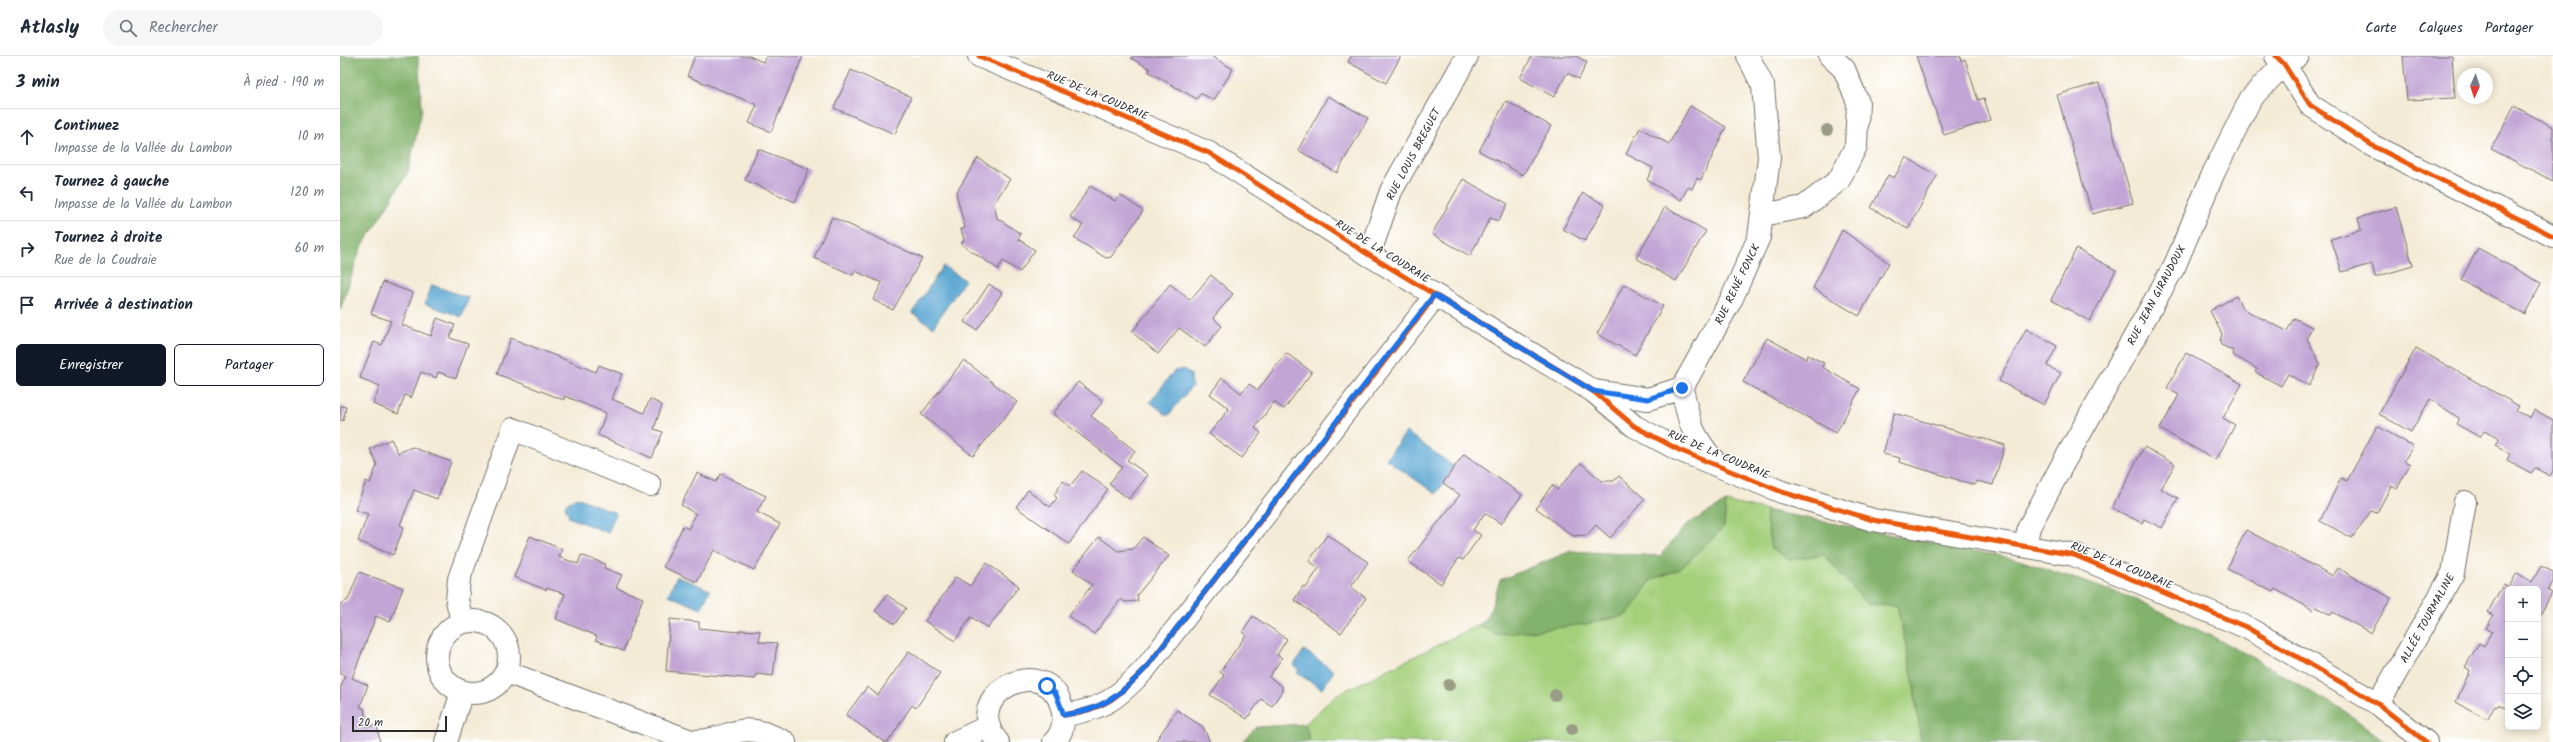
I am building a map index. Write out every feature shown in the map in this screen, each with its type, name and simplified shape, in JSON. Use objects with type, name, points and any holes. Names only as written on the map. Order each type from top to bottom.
[{"type":"street","name":"RUE DE LA COUDRAIE","points":[[979,56],[1209,153],[1369,255],[1593,391],[1634,426],[1679,450],[1717,464],[1782,492],[1873,520],[2074,554],[2246,627],[2378,704],[2426,742]]},
{"type":"street","name":"RUE LOUIS BREGUET","points":[[1369,255],[1391,191],[1467,56]]},
{"type":"street","name":"RUE RENÉ FONCK","points":[[1682,388],[1732,298],[1759,237],[1769,158],[1763,86],[1748,56]]},
{"type":"street","points":[[1762,215],[1804,207],[1839,180],[1856,146],[1858,102],[1844,69],[1830,56]]},
{"type":"street","points":[[2286,59],[2310,105],[2366,142],[2553,236]]},
{"type":"street","name":"RUE JEAN GIRAUDOUX","points":[[2025,546],[2029,527],[2174,265],[2238,122],[2251,98],[2286,59]]},
{"type":"street","points":[[1064,715],[1086,712],[1107,704],[1145,669],[1434,295]]},
{"type":"street","name":"RUE DE LA COUDRAIE","points":[[1593,391],[1648,399],[1682,388],[1689,420],[1699,444],[1717,464]]},
{"type":"street","points":[[462,622],[457,600],[459,579],[513,429],[650,485]]},
{"type":"street","name":"ALLÉE TOURMALINE","points":[[2378,704],[2453,573],[2465,502]]},
{"type":"street","points":[[474,620],[485,623],[496,629],[508,648],[506,672],[493,688],[472,694],[462,692],[443,679],[438,669],[436,657],[443,635],[462,622],[474,620]]},
{"type":"street","points":[[506,672],[691,741],[712,740],[741,731],[763,733],[785,742]]},
{"type":"street","points":[[955,742],[994,734],[988,715],[996,694],[1015,681],[1037,681],[1047,686],[1056,694],[1064,715],[1063,727],[1054,742]]},
{"type":"street","points":[[446,742],[462,692]]},
{"type":"green space","points":[[340,56],[418,56],[422,109],[408,172],[360,250],[340,311]]},
{"type":"green space","points":[[1726,502],[1765,510],[1771,549],[1790,559],[1824,555],[1867,604],[1897,605],[1913,678],[1921,742],[1310,742],[1305,724],[1336,695],[1478,625],[1499,635],[1627,615],[1651,580],[1680,569],[1724,527]]},
{"type":"green space","points":[[1726,502],[1724,527],[1680,569],[1651,580],[1627,615],[1586,624],[1499,635],[1478,625],[1489,614],[1500,580],[1571,551],[1660,556],[1686,525]]},
{"type":"green space","points":[[1765,510],[2016,559],[2136,599],[2247,654],[2346,712],[2386,742],[1921,742],[1913,678],[1897,605],[1867,604],[1824,555],[1790,559],[1771,549]]},
{"type":"green space","points":[[1305,724],[1310,742],[1242,742],[1256,727]]},
{"type":"water","points":[[943,266],[965,280],[933,327],[912,313]]},
{"type":"water","points":[[432,285],[469,298],[461,317],[425,304]]},
{"type":"water","points":[[1185,369],[1191,375],[1192,386],[1168,416],[1150,402],[1174,371]]},
{"type":"water","points":[[1406,432],[1455,467],[1436,494],[1386,459]]},
{"type":"water","points":[[576,497],[616,513],[608,533],[568,517],[569,514],[566,511],[565,505]]},
{"type":"water","points":[[677,576],[710,590],[701,609],[668,595]]},
{"type":"water","points":[[1304,650],[1334,671],[1322,689],[1297,673],[1299,669],[1293,666]]},
{"type":"building","points":[[695,56],[749,56],[763,62],[766,56],[803,56],[771,132],[749,123],[757,105],[687,76]]},
{"type":"building","points":[[1133,56],[1211,56],[1233,69],[1214,100],[1200,93],[1197,99],[1149,72],[1150,69],[1131,58]]},
{"type":"building","points":[[1351,56],[1401,56],[1386,83],[1348,62]]},
{"type":"building","points":[[1532,56],[1576,56],[1587,62],[1579,79],[1567,73],[1554,97],[1520,78]]},
{"type":"building","points":[[1916,56],[1960,56],[1961,61],[1965,59],[1978,100],[1984,98],[1991,120],[1944,135]]},
{"type":"building","points":[[2403,56],[2452,56],[2455,98],[2407,100]]},
{"type":"building","points":[[851,70],[911,97],[895,134],[834,108]]},
{"type":"building","points":[[2099,83],[2133,203],[2092,214],[2057,95]]},
{"type":"building","points":[[1328,96],[1368,118],[1337,173],[1298,150]]},
{"type":"building","points":[[1506,101],[1551,126],[1523,175],[1479,151]]},
{"type":"building","points":[[1690,106],[1726,127],[1701,180],[1697,178],[1692,189],[1688,187],[1681,200],[1647,180],[1653,168],[1626,154],[1640,128],[1669,144]]},
{"type":"building","points":[[2514,106],[2553,127],[2553,181],[2491,149]]},
{"type":"building","points":[[758,149],[809,169],[795,202],[745,180]]},
{"type":"building","points":[[1906,157],[1937,176],[1908,229],[1871,208],[1888,175],[1894,178]]},
{"type":"building","points":[[978,158],[1010,179],[994,203],[997,218],[1021,234],[1018,239],[1035,250],[1020,272],[1003,261],[998,269],[961,244],[964,240],[961,229],[965,228],[956,193]]},
{"type":"building","points":[[1463,179],[1508,204],[1498,221],[1490,218],[1470,256],[1432,234]]},
{"type":"building","points":[[1090,186],[1115,201],[1120,195],[1143,211],[1111,257],[1106,258],[1074,238],[1083,225],[1070,217]]},
{"type":"building","points":[[1583,193],[1605,205],[1585,241],[1563,229]]},
{"type":"building","points":[[1665,207],[1706,231],[1676,281],[1636,258]]},
{"type":"building","points":[[2396,207],[2413,266],[2375,277],[2372,264],[2342,272],[2331,239],[2361,230],[2358,218]]},
{"type":"building","points":[[832,217],[922,258],[893,310],[873,300],[882,283],[855,271],[853,275],[814,258]]},
{"type":"building","points":[[1842,230],[1889,263],[1859,316],[1813,288]]},
{"type":"building","points":[[2478,248],[2541,283],[2525,314],[2461,280]]},
{"type":"building","points":[[2076,249],[2116,270],[2090,321],[2051,300]]},
{"type":"building","points":[[1211,275],[1233,294],[1213,318],[1222,326],[1205,347],[1179,328],[1158,354],[1132,332],[1170,284],[1190,300]]},
{"type":"building","points":[[383,282],[413,293],[402,325],[431,336],[437,318],[455,325],[450,338],[468,344],[456,378],[438,372],[436,378],[421,372],[411,398],[405,395],[398,414],[373,404],[380,386],[360,378],[374,342],[382,345],[391,321],[371,314]]},
{"type":"building","points":[[989,284],[1002,293],[977,330],[964,322]]},
{"type":"building","points":[[1624,284],[1663,306],[1635,355],[1597,334]]},
{"type":"building","points":[[2236,296],[2243,309],[2287,331],[2294,318],[2312,327],[2307,338],[2320,364],[2309,386],[2288,374],[2281,386],[2255,372],[2257,369],[2233,355],[2234,351],[2221,345],[2220,341],[2222,334],[2210,311]]},
{"type":"building","points":[[2026,329],[2057,346],[2047,366],[2061,373],[2044,405],[1999,381]]},
{"type":"building","points":[[511,338],[596,372],[599,365],[622,374],[612,399],[644,413],[650,399],[662,405],[654,429],[663,432],[652,458],[598,435],[606,413],[565,396],[564,400],[497,374]]},
{"type":"building","points":[[1767,338],[1806,359],[1808,355],[1824,363],[1822,367],[1860,389],[1836,433],[1743,382]]},
{"type":"building","points":[[2416,348],[2519,406],[2516,411],[2530,418],[2535,410],[2553,420],[2553,471],[2550,476],[2535,468],[2531,473],[2507,460],[2510,454],[2495,445],[2499,439],[2484,431],[2480,437],[2456,424],[2459,418],[2430,399],[2411,432],[2379,414]]},
{"type":"building","points":[[1286,353],[1312,372],[1284,409],[1274,402],[1255,428],[1261,433],[1242,458],[1209,434],[1229,409],[1210,394],[1222,378],[1241,393],[1249,384],[1258,390]]},
{"type":"building","points":[[2186,353],[2242,384],[2223,418],[2235,425],[2216,460],[2160,429],[2179,395],[2167,388]]},
{"type":"building","points":[[964,360],[1017,402],[973,456],[921,414]]},
{"type":"building","points":[[1078,382],[1103,401],[1091,416],[1135,451],[1127,460],[1148,475],[1129,499],[1109,484],[1122,467],[1053,414]]},
{"type":"building","points":[[340,406],[346,407],[343,421],[340,420]]},
{"type":"building","points":[[1894,413],[2005,445],[1993,485],[1977,481],[1975,485],[1899,462],[1900,458],[1883,454]]},
{"type":"building","points":[[2377,426],[2413,446],[2404,461],[2410,464],[2397,489],[2391,486],[2377,513],[2371,511],[2352,538],[2320,521],[2341,478],[2347,481]]},
{"type":"building","points":[[391,439],[398,453],[412,447],[451,462],[437,499],[414,490],[400,525],[404,527],[393,555],[358,541],[368,514],[355,510],[366,481],[370,483],[377,465],[370,449]]},
{"type":"building","points":[[2144,447],[2175,464],[2161,489],[2178,498],[2162,528],[2144,519],[2142,523],[2112,508]]},
{"type":"building","points":[[1464,454],[1522,495],[1501,524],[1485,513],[1473,530],[1481,535],[1463,560],[1459,558],[1441,584],[1408,561],[1460,495],[1443,483]]},
{"type":"building","points":[[1581,463],[1602,481],[1614,481],[1619,476],[1645,499],[1610,538],[1596,525],[1587,535],[1573,536],[1536,508],[1552,485],[1557,490]]},
{"type":"building","points":[[1082,471],[1108,489],[1069,544],[1016,507],[1028,490],[1050,507],[1057,498],[1054,495],[1063,481],[1070,486]]},
{"type":"building","points":[[697,473],[716,482],[721,474],[766,496],[757,512],[780,524],[754,570],[714,550],[697,582],[663,567],[683,526],[688,529],[696,514],[681,505]]},
{"type":"building","points":[[2246,530],[2333,576],[2338,568],[2391,598],[2371,633],[2333,612],[2331,615],[2316,607],[2313,610],[2275,589],[2273,592],[2227,569]]},
{"type":"building","points":[[1327,535],[1368,562],[1351,587],[1366,598],[1341,633],[1294,600],[1303,586],[1306,588],[1319,568],[1309,561]]},
{"type":"building","points":[[530,536],[562,549],[559,557],[578,564],[581,555],[605,564],[604,568],[622,575],[616,588],[643,598],[623,651],[596,640],[597,636],[556,619],[565,594],[547,588],[546,590],[514,577]]},
{"type":"building","points":[[1099,537],[1118,551],[1133,549],[1143,537],[1169,556],[1137,595],[1138,601],[1125,602],[1121,599],[1094,634],[1068,616],[1092,585],[1073,570]]},
{"type":"building","points":[[986,563],[1019,586],[988,628],[971,617],[955,641],[925,621],[956,577],[970,586]]},
{"type":"building","points":[[2541,566],[2553,572],[2553,582],[2548,591],[2552,593],[2541,613],[2541,586],[2510,586],[2517,573],[2532,582]]},
{"type":"building","points":[[359,572],[403,588],[390,622],[376,616],[352,678],[368,685],[360,707],[364,708],[367,727],[377,725],[380,742],[340,742],[340,689],[345,676],[340,674],[340,604],[348,600]]},
{"type":"building","points":[[2503,584],[2507,586],[2505,586],[2505,707],[2499,704],[2497,707],[2495,706],[2487,719],[2456,702],[2470,670],[2465,667],[2479,643],[2484,646],[2492,632],[2486,628],[2494,615],[2488,612]]},
{"type":"building","points":[[887,595],[906,608],[895,624],[875,611]]},
{"type":"building","points":[[1253,616],[1287,639],[1277,655],[1282,658],[1269,677],[1282,686],[1282,691],[1272,706],[1261,699],[1247,719],[1210,695],[1224,675],[1220,672],[1246,635],[1242,632]]},
{"type":"building","points":[[670,619],[699,622],[699,628],[739,632],[740,630],[760,631],[759,642],[777,643],[773,676],[756,674],[755,679],[666,671]]},
{"type":"building","points":[[909,651],[940,673],[916,708],[912,705],[888,742],[884,742],[846,715],[867,687],[878,695]]},
{"type":"building","points":[[1177,710],[1203,727],[1210,742],[1155,742]]},
{"type":"cycle path","points":[[979,56],[1209,153],[1369,255],[1593,391],[1634,426],[1679,450],[1782,492],[1873,520],[2074,555],[2246,627],[2378,704],[2426,742]]},
{"type":"cycle path","points":[[2276,56],[2284,64],[2310,105],[2373,146],[2553,236]]},
{"type":"cycle path","points":[[1064,715],[1090,709],[1109,701],[1126,688],[1145,669],[1426,308],[1434,295]]},
{"type":"route","points":[[1047,686],[1056,694],[1061,703],[1064,715],[1086,712],[1107,704],[1145,669],[1426,308],[1434,295],[1593,391],[1648,399],[1682,388]]}]
